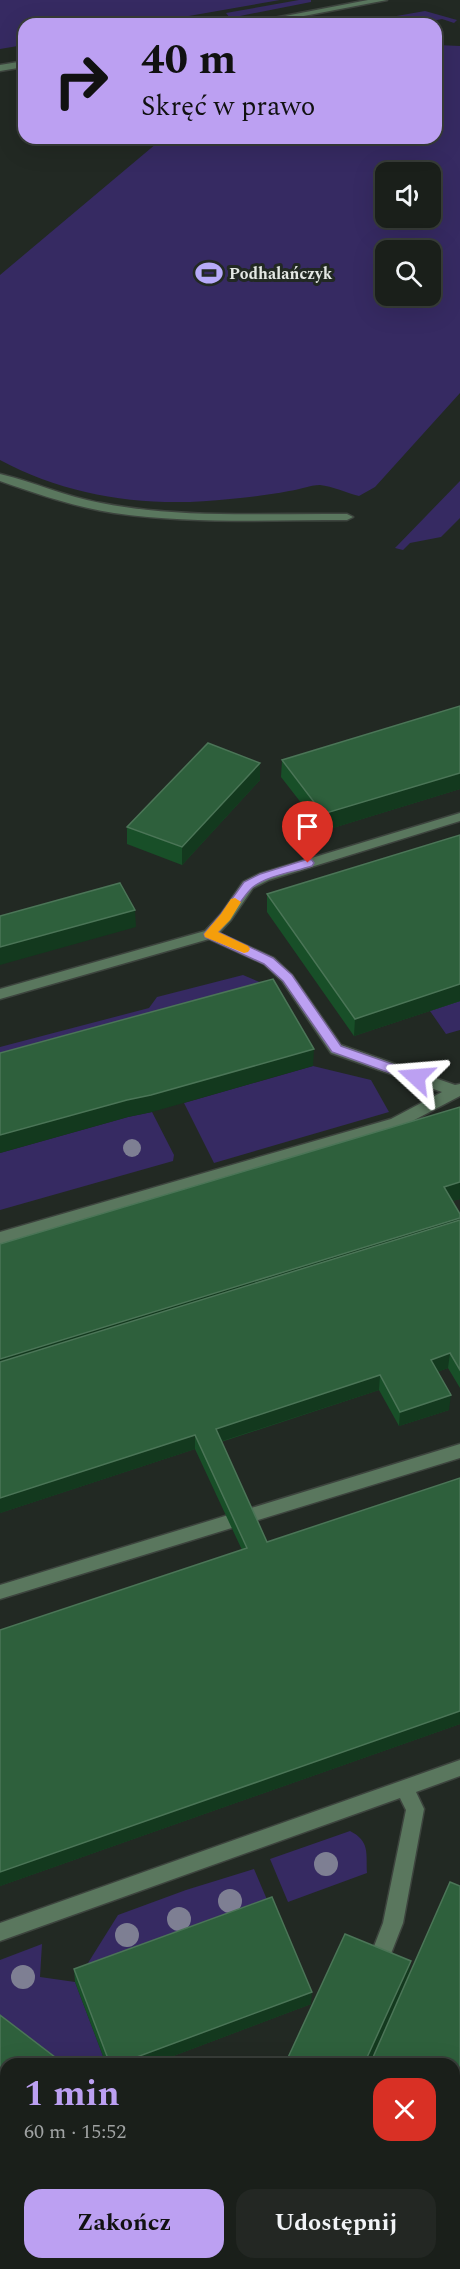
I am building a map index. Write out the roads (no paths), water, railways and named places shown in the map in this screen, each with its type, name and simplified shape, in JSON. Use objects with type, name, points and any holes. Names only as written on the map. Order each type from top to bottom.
[{"type":"street","points":[[281,18],[383,0]]},
{"type":"street","points":[[0,68],[18,65]]},
{"type":"street","points":[[0,477],[59,497],[114,509],[180,516],[347,517]]},
{"type":"street","points":[[0,994],[210,934],[226,917],[248,885],[264,876],[460,817]]},
{"type":"street","points":[[210,934],[269,961],[287,978],[336,1049],[458,1090]]},
{"type":"street","points":[[0,1238],[396,1123],[458,1090]]},
{"type":"street","points":[[0,1592],[460,1451]]},
{"type":"street","points":[[0,1932],[460,1768]]},
{"type":"street","points":[[378,1962],[393,1923],[415,1809],[404,1788]]},
{"type":"place","name":"Podhalańczyk","points":[[209,273]]}]
